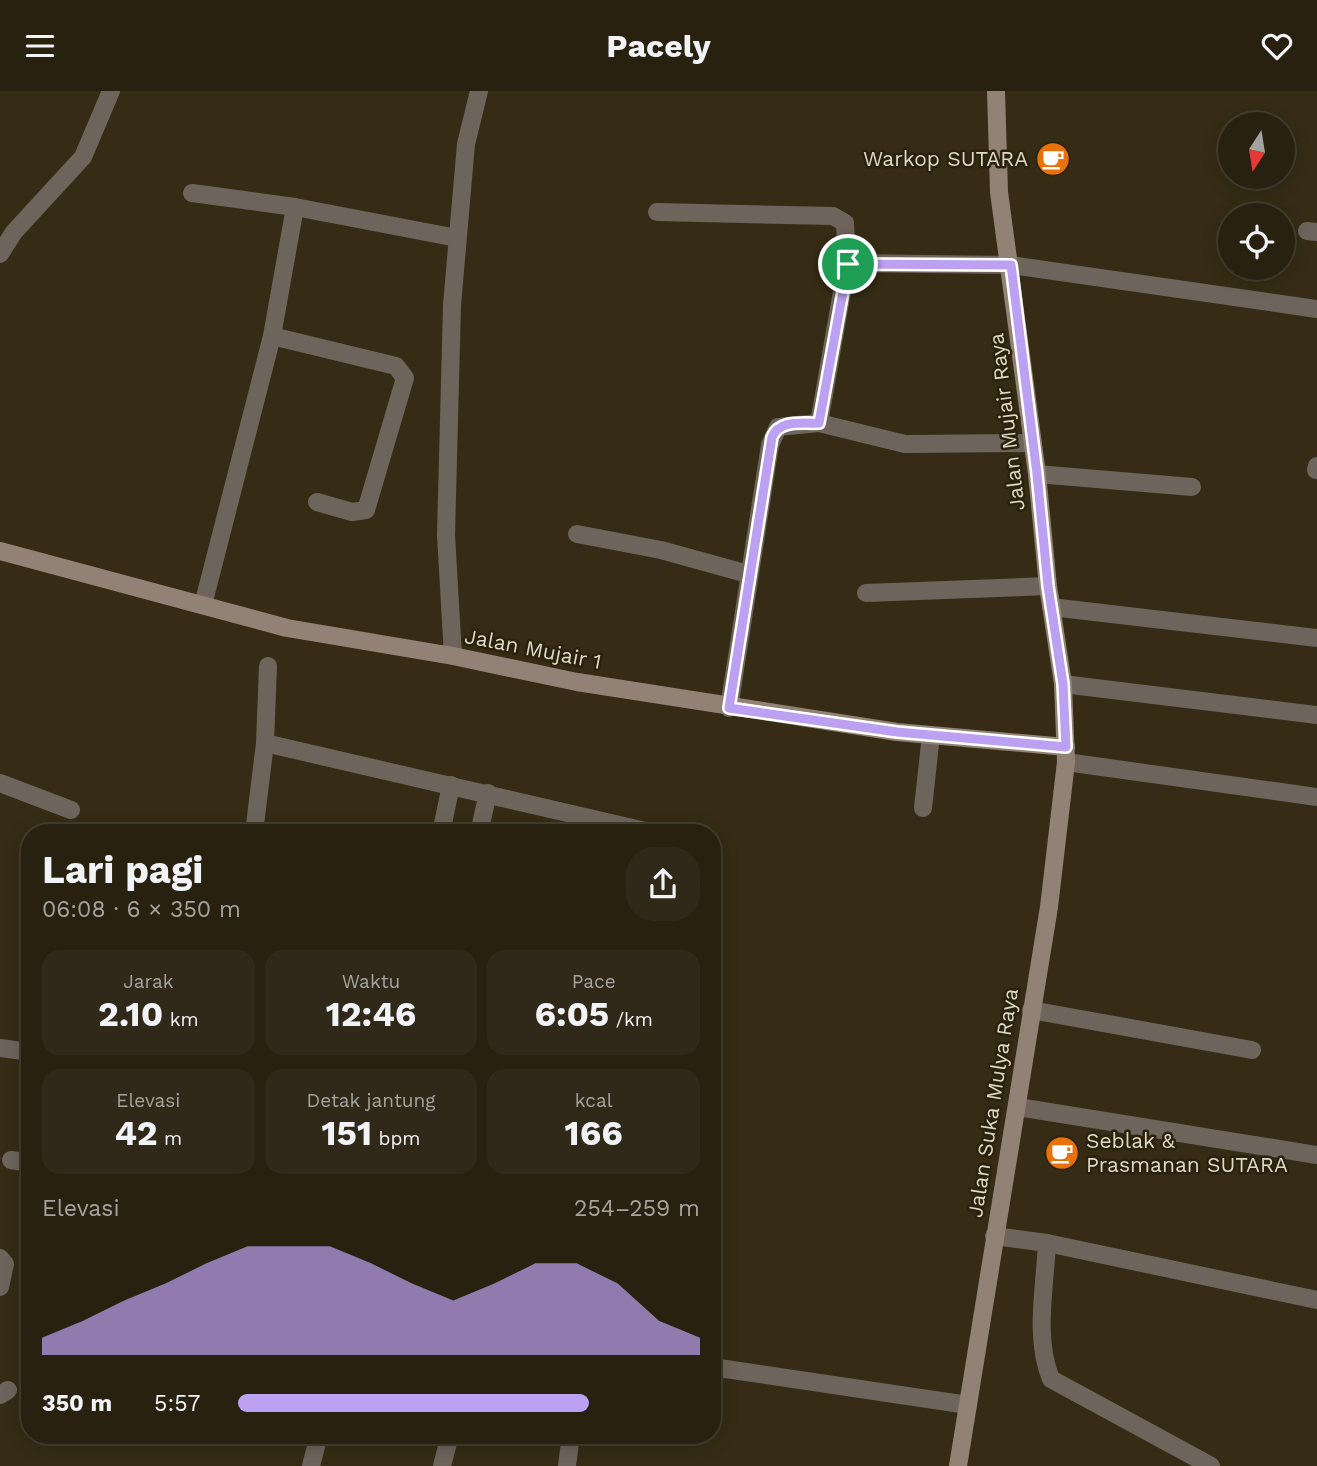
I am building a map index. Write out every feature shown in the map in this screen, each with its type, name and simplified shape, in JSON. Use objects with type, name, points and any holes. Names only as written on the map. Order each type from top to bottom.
[{"type":"street","points":[[0,254],[7,227],[83,157],[111,91]]},
{"type":"street","points":[[453,656],[446,535],[457,239],[466,144],[479,91]]},
{"type":"street","name":"Jalan Mujair Raya","points":[[996,91],[999,192],[1011,265],[1048,586],[1063,684],[1066,755]]},
{"type":"street","points":[[192,193],[295,207],[457,239]]},
{"type":"street","points":[[203,605],[272,336],[295,207]]},
{"type":"street","points":[[657,212],[833,216],[845,223],[848,264],[819,423]]},
{"type":"street","points":[[848,264],[1011,265],[1317,309]]},
{"type":"street","points":[[272,336],[396,366],[405,377],[366,510],[352,512],[317,502]]},
{"type":"street","points":[[729,708],[748,574],[775,430],[785,424],[819,423],[905,444],[1032,443]]},
{"type":"street","points":[[1037,474],[1192,487]]},
{"type":"street","points":[[578,534],[661,550],[748,574]]},
{"type":"street","name":"Jalan Mujair 1","points":[[0,551],[287,628],[729,708],[1066,755]]},
{"type":"street","points":[[866,593],[1048,586]]},
{"type":"street","points":[[1051,607],[1317,638]]},
{"type":"street","points":[[255,824],[265,743],[268,666]]},
{"type":"street","points":[[1063,684],[1317,715]]},
{"type":"street","points":[[923,808],[931,735]]},
{"type":"street","points":[[265,743],[617,824]]},
{"type":"street","points":[[1066,755],[1317,797]]},
{"type":"street","name":"Jalan Suka Mulya Raya","points":[[958,1466],[1049,907],[1066,755]]},
{"type":"street","points":[[0,783],[71,810]]},
{"type":"street","points":[[443,824],[451,785]]},
{"type":"street","points":[[482,824],[488,793]]},
{"type":"street","points":[[1031,1010],[1252,1050]]},
{"type":"street","points":[[0,1048],[21,1051]]},
{"type":"street","points":[[1018,1107],[1317,1155]]},
{"type":"street","points":[[11,1160],[21,1162]]},
{"type":"street","points":[[994,1236],[1047,1243],[1317,1300]]},
{"type":"street","points":[[1047,1243],[1042,1336],[1043,1360],[1051,1379],[1211,1466]]},
{"type":"street","points":[[0,1258],[5,1264],[0,1287]]},
{"type":"street","points":[[721,1368],[968,1405]]},
{"type":"street","points":[[311,1466],[317,1444]]},
{"type":"street","points":[[442,1466],[448,1444]]},
{"type":"street","points":[[567,1466],[570,1444]]},
{"type":"place","name":"Warkop SUTARA","points":[[1053,159]]},
{"type":"place","name":"Seblak & Prasmanan SUTARA","points":[[1062,1153]]},
{"type":"route","points":[[848,264],[1011,265],[1048,586],[1063,684],[1066,747],[897,732],[729,708],[748,574],[772,437],[775,430],[785,424],[819,423],[848,264]]}]
